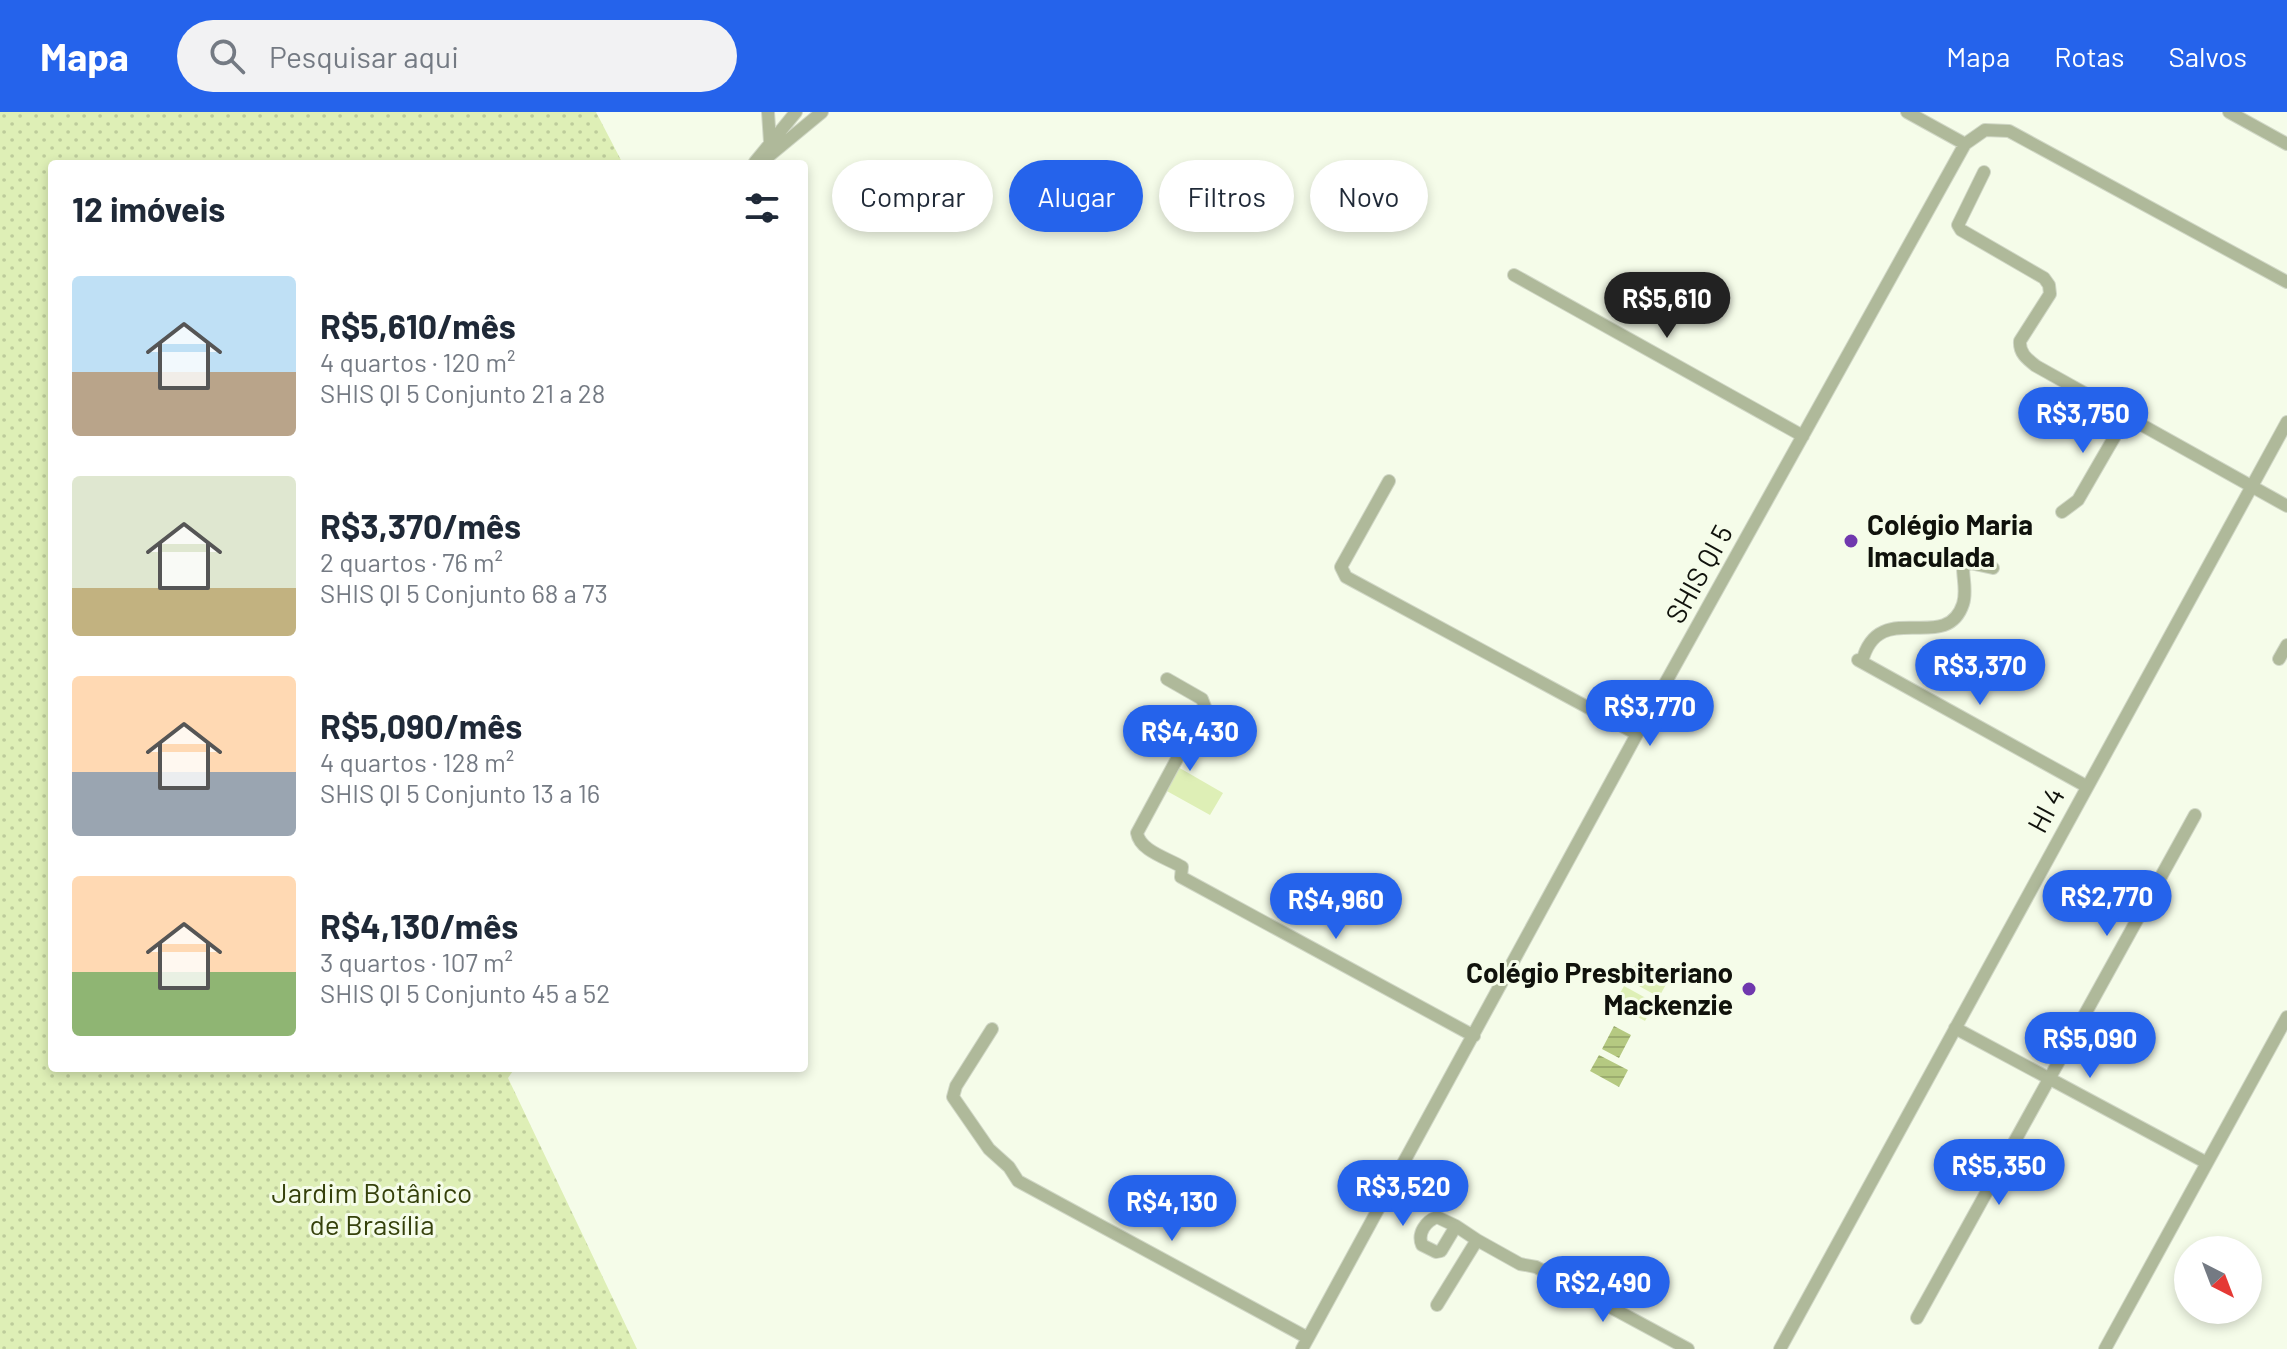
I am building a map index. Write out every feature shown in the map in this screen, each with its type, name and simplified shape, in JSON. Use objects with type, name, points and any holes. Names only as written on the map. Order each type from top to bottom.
[{"type":"street","points":[[768,112],[770,142]]},
{"type":"street","points":[[762,160],[806,128],[822,112]]},
{"type":"street","points":[[1907,112],[1965,144],[1985,130],[2009,131],[2287,282]]},
{"type":"street","points":[[2229,112],[2287,144]]},
{"type":"street","points":[[759,160],[792,113],[806,128]]},
{"type":"street","name":"SHIS QI 5","points":[[1305,1343],[1637,734],[1965,144]]},
{"type":"street","points":[[1984,172],[1958,225],[1961,230],[2044,278],[2049,285],[2050,294],[2020,341],[2020,348],[2036,366],[2287,506]]},
{"type":"street","points":[[1514,275],[1803,436]]},
{"type":"street","points":[[2062,512],[2078,500],[2126,417]]},
{"type":"street","name":"HI 4","points":[[1780,1349],[2287,422]]},
{"type":"street","points":[[1389,481],[1341,567],[1346,577],[1637,734]]},
{"type":"street","points":[[1993,568],[1970,563],[1963,567],[1963,606],[1948,624],[1940,628],[1887,628],[1868,643],[1860,661],[2086,786]]},
{"type":"street","points":[[2279,659],[2287,645]]},
{"type":"street","points":[[1167,679],[1202,699],[1205,707],[1137,833],[1138,840],[1182,867],[1181,877],[1474,1036]]},
{"type":"street","points":[[1917,1318],[2195,815]]},
{"type":"street","points":[[2105,1349],[2287,1017]]},
{"type":"street","points":[[1955,1028],[2207,1163]]},
{"type":"street","points":[[992,1029],[956,1086],[953,1097],[989,1149],[1009,1167],[1018,1181],[1305,1343]]},
{"type":"street","points":[[1456,1226],[1520,1264],[1688,1349]]},
{"type":"street","points":[[1437,1305],[1477,1240]]},
{"type":"green space","name":"Jardim Botânico de Brasília","points":[[0,112],[596,112],[621,160],[48,160],[48,1072],[512,1072],[508,1078],[637,1349],[0,1349]]},
{"type":"green space","points":[[1178,767],[1223,793],[1210,815],[1165,790]]},
{"type":"green space","points":[[1637,962],[1669,979],[1659,997],[1628,980]]},
{"type":"green space","points":[[1624,986],[1655,1003],[1645,1021],[1614,1004]]},
{"type":"shaded area","points":[[1614,1026],[1631,1035],[1619,1058],[1602,1049]]},
{"type":"shaded area","points":[[1599,1055],[1628,1070],[1619,1087],[1590,1071]]},
{"type":"place","name":"Colégio Maria Imaculada","points":[[1851,541]]},
{"type":"place","name":"Colégio Presbiteriano Mackenzie","points":[[1749,989]]}]
